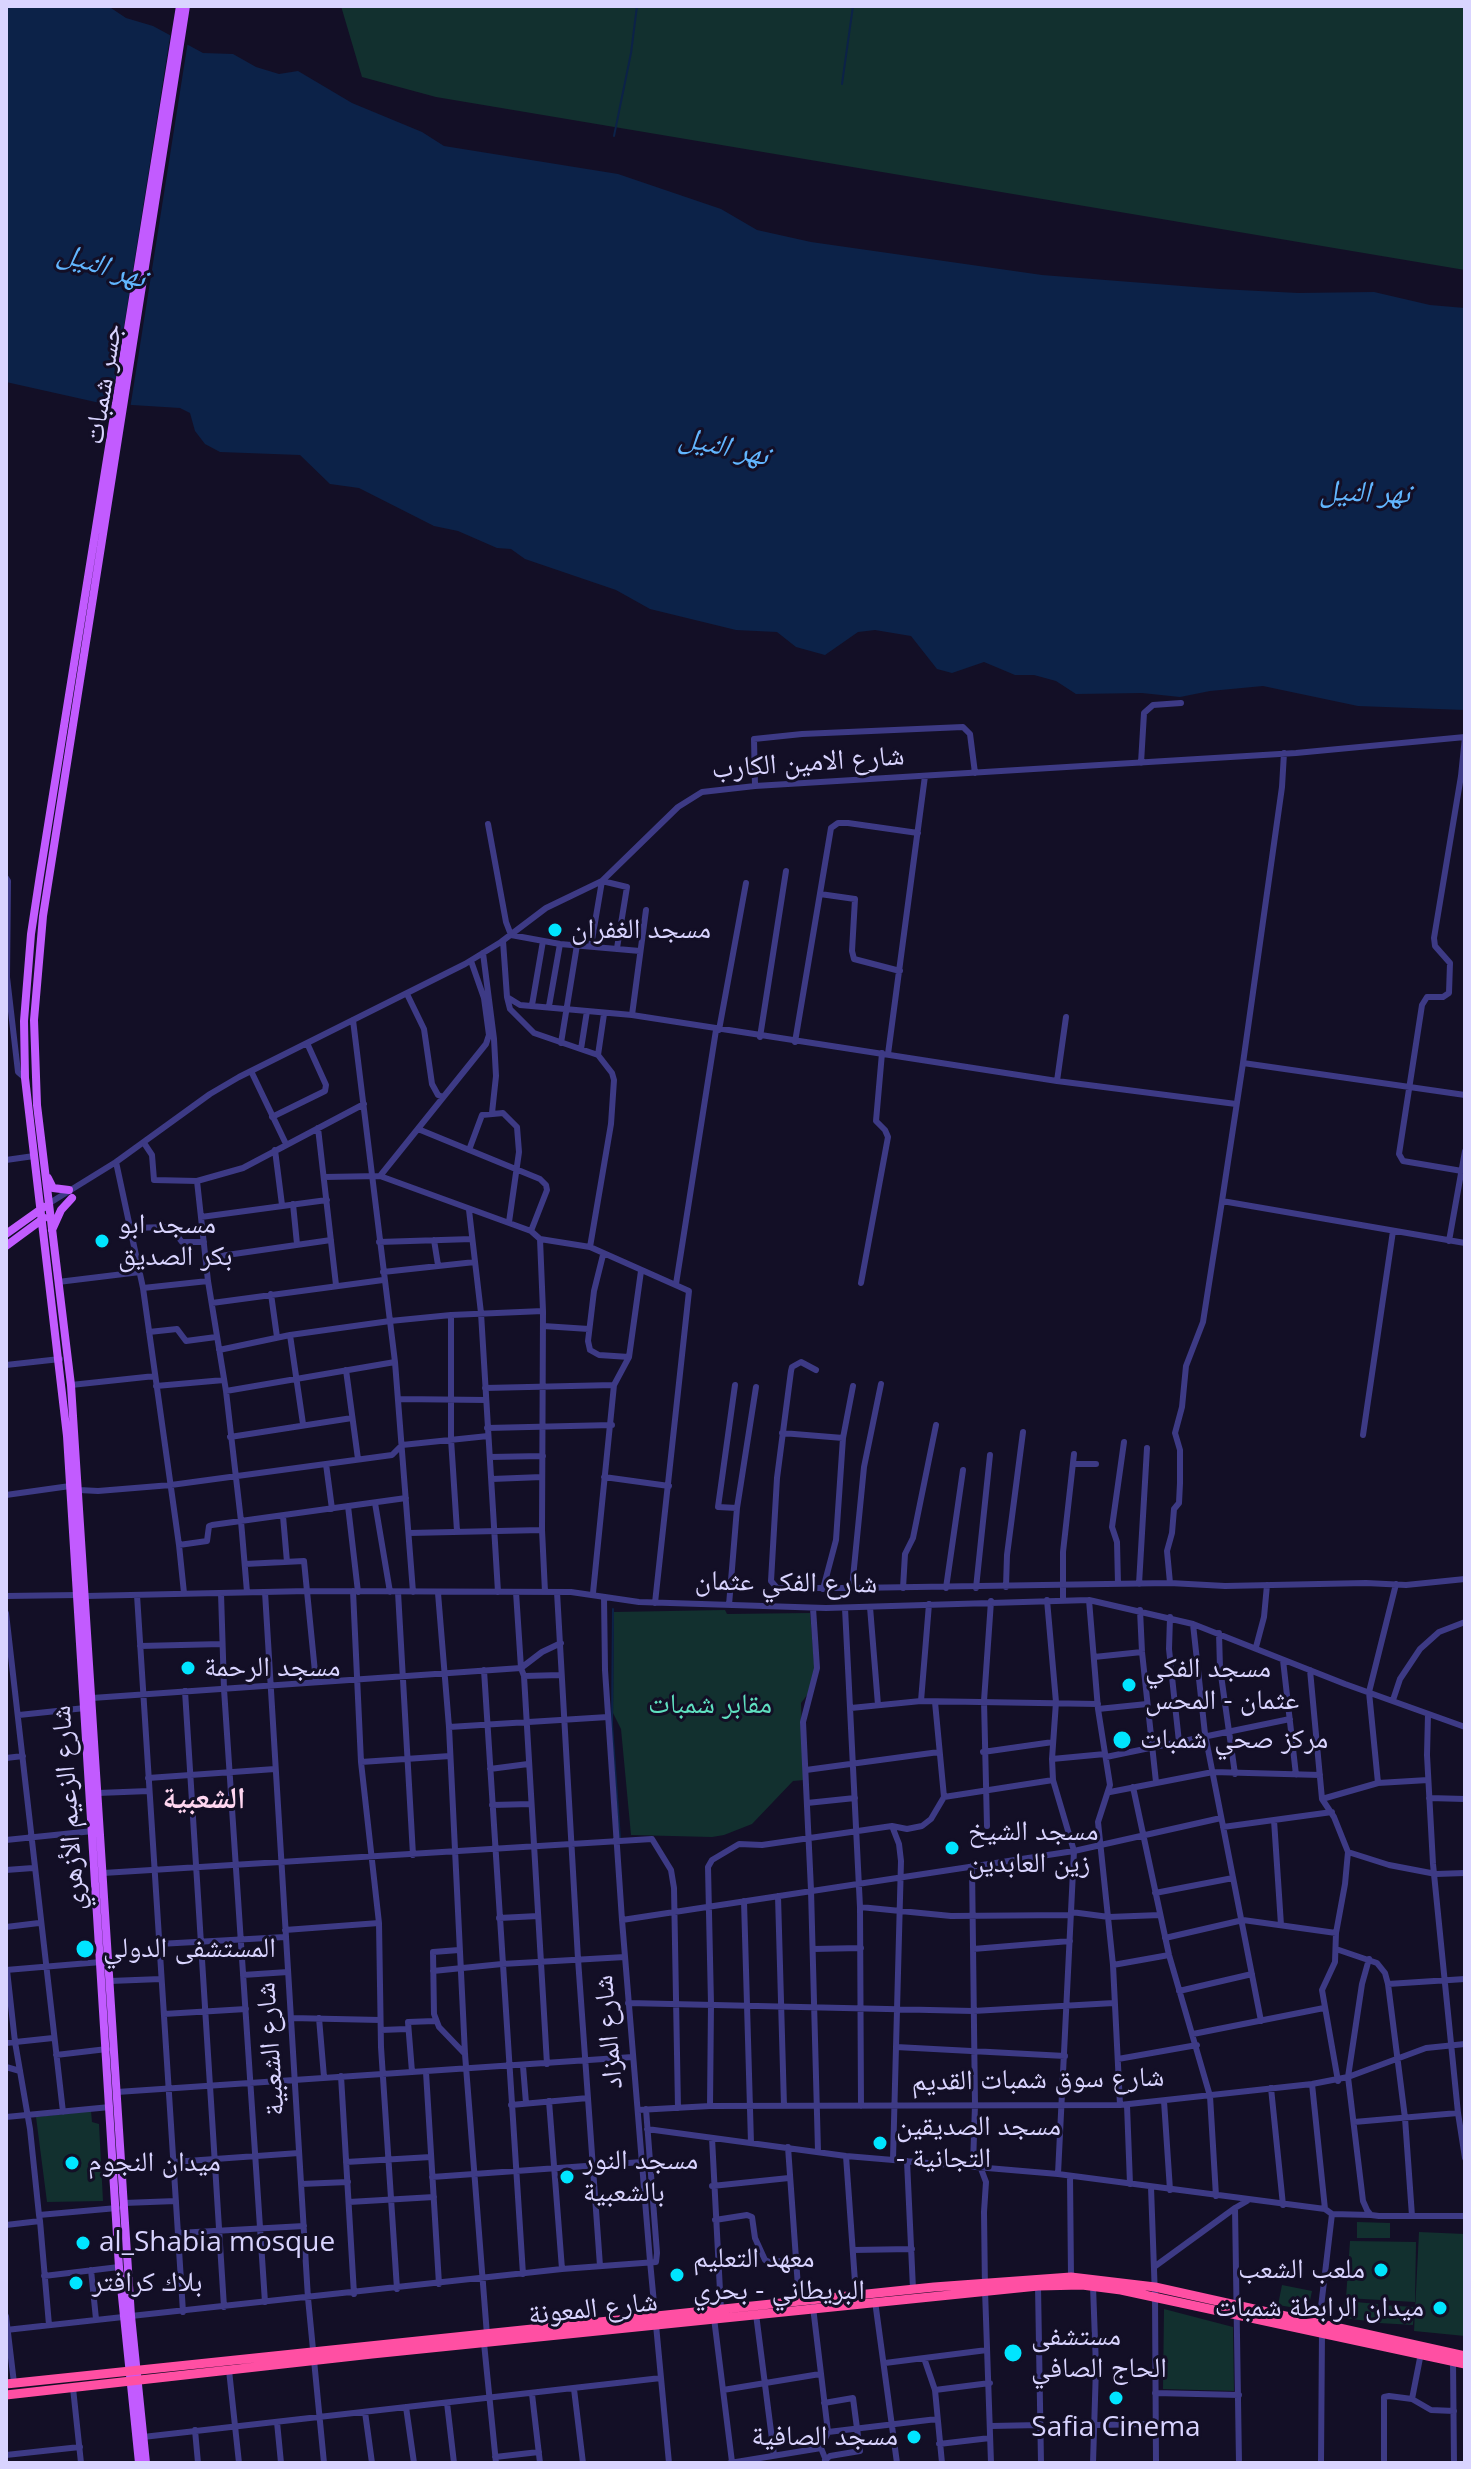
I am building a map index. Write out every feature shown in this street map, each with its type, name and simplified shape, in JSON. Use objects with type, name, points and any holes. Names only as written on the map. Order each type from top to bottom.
[{"type":"highway","name":"شارع المعونة","points":[[717,2314],[756,2314],[1071,2277],[1465,2356]]},
{"type":"highway","name":"شارع المعونة","points":[[6,2395],[73,2388],[133,2376],[655,2321],[913,2289],[1093,2286],[1155,2292]]},
{"type":"highway","name":"شارع المعونة","points":[[1320,2328],[1465,2364]]},
{"type":"highway","name":"شارع المعونة","points":[[10,2384],[229,2370],[314,2356]]},
{"type":"main road","name":"جسر شمبات","points":[[76,672],[183,6]]},
{"type":"main road","name":"شارع الزعيم الأزهري","points":[[44,1206],[39,1196],[25,1078],[24,1021],[31,934],[76,672]]},
{"type":"main road","name":"شارع الزعيم الأزهري","points":[[76,672],[43,916],[36,985],[34,1071],[44,1166],[43,1240],[74,1488],[92,1698],[117,2092],[120,2205],[139,2463]]},
{"type":"main road","points":[[44,1166],[53,1188],[70,1194],[51,1231]]},
{"type":"main road","points":[[32,1216],[39,1196]]},
{"type":"main road","points":[[6,1234],[44,1206]]},
{"type":"main road","name":"شارع الزعيم الأزهري","points":[[45,1217],[51,1231],[71,1385],[74,1488]]},
{"type":"main road","points":[[6,1246],[45,1217]]},
{"type":"main road","points":[[24,1232],[35,1228],[43,1240]]},
{"type":"main road","name":"شارع الزعيم الأزهري","points":[[82,1595],[85,1708],[110,2107],[120,2205],[119,2267],[127,2317]]},
{"type":"main road","name":"شارع الزعيم الأزهري","points":[[133,2376],[146,2463]]},
{"type":"street","points":[[1141,763],[1144,713],[1153,705],[1181,703]]},
{"type":"street","points":[[755,786],[754,739],[802,734],[963,727],[970,734],[975,773]]},
{"type":"street","points":[[1462,1171],[1400,1159],[1408,1087],[1424,1000],[1449,993],[1450,963],[1435,946],[1434,938],[1465,737]]},
{"type":"street","name":"شارع الامين الكارب","points":[[44,1206],[70,1194],[210,1094],[471,961],[546,908],[602,881],[649,833],[691,798],[715,790],[1284,753],[1465,737]]},
{"type":"street","points":[[1170,1583],[1167,1552],[1174,1509],[1179,1503],[1180,1483],[1180,1450],[1175,1433],[1182,1407],[1186,1366],[1203,1322],[1243,1063],[1282,787],[1284,753]]},
{"type":"street","points":[[861,1283],[888,1137],[876,1121],[900,971],[925,776]]},
{"type":"street","points":[[795,1042],[834,824],[848,823],[918,833]]},
{"type":"street","points":[[488,824],[511,935],[560,944],[640,951]]},
{"type":"street","points":[[760,1037],[786,871]]},
{"type":"street","points":[[6,878],[7,977],[18,1072],[25,1078]]},
{"type":"street","points":[[591,946],[602,881],[627,887],[617,948]]},
{"type":"street","points":[[676,1284],[746,883]]},
{"type":"street","points":[[820,894],[855,899],[854,959],[900,971]]},
{"type":"street","points":[[632,1015],[646,910]]},
{"type":"street","points":[[503,941],[510,1009],[534,1033],[598,1055],[607,1064],[614,1080],[611,1124],[590,1247]]},
{"type":"street","points":[[532,1005],[543,941]]},
{"type":"street","points":[[549,1006],[560,944]]},
{"type":"street","points":[[561,1043],[577,945]]},
{"type":"street","points":[[483,953],[494,1039],[496,1076],[492,1113]]},
{"type":"street","points":[[376,1176],[418,1129],[488,1040],[484,998],[471,961]]},
{"type":"street","points":[[407,994],[424,1029],[432,1084],[438,1095],[443,1097]]},
{"type":"street","points":[[507,997],[520,1005],[632,1015],[1057,1081],[1236,1104]]},
{"type":"street","points":[[581,1049],[587,1011]]},
{"type":"street","points":[[598,1055],[604,1014]]},
{"type":"street","points":[[1057,1081],[1066,1017]]},
{"type":"street","points":[[353,1020],[376,1176],[379,1242],[395,1362],[413,1592]]},
{"type":"street","points":[[272,1117],[325,1091],[326,1085],[307,1043]]},
{"type":"street","points":[[6,1050],[15,1049]]},
{"type":"street","points":[[1243,1063],[1465,1095]]},
{"type":"street","points":[[251,1071],[286,1144]]},
{"type":"street","points":[[144,1143],[152,1155],[154,1180],[197,1181],[243,1168],[364,1104]]},
{"type":"street","points":[[469,1150],[479,1117],[503,1113],[517,1127],[519,1152],[509,1222]]},
{"type":"street","points":[[318,1128],[336,1285]]},
{"type":"street","points":[[418,1129],[540,1179],[547,1190],[531,1231]]},
{"type":"street","points":[[275,1150],[282,1205]]},
{"type":"street","points":[[1449,1241],[1465,1151]]},
{"type":"street","points":[[6,1160],[34,1156]]},
{"type":"street","points":[[116,1162],[143,1288],[184,1593]]},
{"type":"street","points":[[324,1177],[376,1176],[509,1222],[531,1231],[540,1239],[590,1247],[689,1291],[655,1603]]},
{"type":"street","points":[[197,1181],[208,1281],[226,1391],[247,1592]]},
{"type":"street","points":[[45,1217],[70,1194]]},
{"type":"street","points":[[201,1217],[327,1200]]},
{"type":"street","points":[[1222,1201],[1465,1243]]},
{"type":"street","points":[[293,1204],[297,1244]]},
{"type":"street","points":[[469,1210],[481,1313],[498,1592]]},
{"type":"street","points":[[131,1228],[167,1227],[182,1242],[204,1242]]},
{"type":"street","points":[[1363,1435],[1393,1231]]},
{"type":"street","points":[[379,1242],[472,1239]]},
{"type":"street","points":[[540,1239],[545,1592]]},
{"type":"street","points":[[206,1258],[331,1240]]},
{"type":"street","points":[[434,1240],[438,1265]]},
{"type":"street","points":[[603,1255],[594,1291],[589,1346],[594,1354],[629,1357]]},
{"type":"street","points":[[212,1303],[336,1285],[438,1265],[475,1262]]},
{"type":"street","points":[[593,1593],[614,1385],[629,1357],[641,1271]]},
{"type":"street","points":[[58,1282],[140,1272]]},
{"type":"street","points":[[143,1288],[208,1281]]},
{"type":"street","points":[[271,1294],[277,1337]]},
{"type":"street","points":[[219,1350],[277,1337],[390,1321],[543,1311]]},
{"type":"street","points":[[451,1315],[451,1439],[457,1531]]},
{"type":"street","points":[[543,1326],[589,1329]]},
{"type":"street","points":[[149,1332],[177,1329],[186,1341],[216,1337]]},
{"type":"street","points":[[290,1335],[303,1424]]},
{"type":"street","points":[[6,1365],[60,1359]]},
{"type":"street","points":[[226,1391],[395,1362]]},
{"type":"street","points":[[816,1370],[805,1363],[792,1367],[782,1433],[771,1581],[777,1588],[811,1592],[852,1588],[1170,1583],[1396,1584],[1465,1579]]},
{"type":"street","points":[[346,1370],[358,1459]]},
{"type":"street","points":[[71,1385],[155,1376]]},
{"type":"street","points":[[156,1386],[224,1380]]},
{"type":"street","points":[[852,1588],[864,1467],[881,1384]]},
{"type":"street","points":[[485,1388],[614,1385]]},
{"type":"street","points":[[735,1385],[718,1507],[737,1508]]},
{"type":"street","points":[[823,1589],[836,1540],[843,1438],[853,1386]]},
{"type":"street","points":[[729,1605],[737,1508],[756,1387]]},
{"type":"street","points":[[398,1399],[486,1400]]},
{"type":"street","points":[[230,1437],[352,1418]]},
{"type":"street","points":[[6,1495],[74,1488],[171,1485],[392,1455],[402,1445],[488,1432],[612,1425]]},
{"type":"street","points":[[903,1588],[905,1554],[913,1538],[936,1425]]},
{"type":"street","points":[[1006,1587],[1007,1555],[1023,1432]]},
{"type":"street","points":[[782,1433],[843,1438]]},
{"type":"street","points":[[1118,1584],[1117,1542],[1112,1527],[1124,1442]]},
{"type":"street","points":[[1139,1584],[1147,1448]]},
{"type":"street","points":[[1063,1599],[1063,1561],[1074,1454]]},
{"type":"street","points":[[981,1602],[979,1588],[990,1455]]},
{"type":"street","points":[[490,1457],[543,1456]]},
{"type":"street","points":[[326,1464],[332,1509]]},
{"type":"street","points":[[1074,1464],[1096,1464]]},
{"type":"street","points":[[946,1588],[963,1470]]},
{"type":"street","points":[[492,1479],[542,1477]]},
{"type":"street","points":[[604,1477],[669,1486]]},
{"type":"street","points":[[179,1545],[207,1541],[209,1526],[406,1498]]},
{"type":"street","points":[[375,1503],[394,1592],[413,1855]]},
{"type":"street","points":[[348,1506],[356,1592],[356,1679],[361,1762],[379,1923],[380,2020],[397,2289]]},
{"type":"street","points":[[283,1516],[287,1562]]},
{"type":"street","points":[[409,1533],[542,1530]]},
{"type":"street","points":[[245,1564],[304,1561],[316,1682]]},
{"type":"street","points":[[1378,1783],[1369,1692],[1396,1584]]},
{"type":"street","points":[[1256,1647],[1264,1617],[1267,1585]]},
{"type":"street","name":"شارع الفكي عثمان","points":[[6,1596],[308,1591],[557,1592],[593,1593],[655,1603],[813,1608],[1089,1600],[1193,1624],[1465,1727]]},
{"type":"street","name":"شارع الشعبية","points":[[265,1592],[308,2298],[324,2463]]},
{"type":"street","points":[[516,1592],[547,2064]]},
{"type":"street","points":[[557,1592],[578,1959],[600,2266]]},
{"type":"street","points":[[221,1593],[229,1772],[265,2302]]},
{"type":"street","points":[[438,1593],[449,1727],[465,2054],[496,2460],[539,2452]]},
{"type":"street","points":[[137,1595],[183,2312]]},
{"type":"street","name":"شارع المزاد","points":[[604,1597],[616,1842],[669,2463]]},
{"type":"street","points":[[1047,1600],[1056,1702],[1053,1780],[1074,1851],[1058,2174]]},
{"type":"street","points":[[1089,1600],[1098,1706],[1110,1792],[1098,1815],[1130,2184]]},
{"type":"street","points":[[987,1826],[983,1752],[991,1601]]},
{"type":"street","points":[[921,1701],[929,1604]]},
{"type":"street","points":[[870,1607],[878,1705]]},
{"type":"street","points":[[813,1608],[817,1668],[804,1711],[818,2151]]},
{"type":"street","points":[[845,1608],[860,1907],[861,2106]]},
{"type":"street","points":[[1140,1610],[1156,1782]]},
{"type":"street","points":[[6,1613],[63,2112]]},
{"type":"street","points":[[1170,1617],[1169,1649],[1179,1742]]},
{"type":"street","points":[[1393,1700],[1400,1679],[1420,1649],[1439,1632],[1465,1622]]},
{"type":"street","points":[[1193,1624],[1205,1734],[1261,2021]]},
{"type":"street","points":[[1219,1633],[1220,1668],[1235,1774]]},
{"type":"street","points":[[522,1672],[542,1652],[561,1643]]},
{"type":"street","points":[[140,1646],[222,1644]]},
{"type":"street","points":[[1094,1657],[1142,1652]]},
{"type":"street","points":[[1283,1660],[1296,1775]]},
{"type":"street","points":[[92,1698],[484,1670],[561,1675]]},
{"type":"street","points":[[484,1670],[523,2274]]},
{"type":"street","points":[[1310,1670],[1322,1799],[1332,1812],[1348,1852],[1332,1972],[1323,1986],[1324,2008],[1338,2081]]},
{"type":"street","points":[[185,1691],[224,2307]]},
{"type":"street","points":[[851,1708],[921,1701],[1056,1702],[1098,1706],[1147,1704]]},
{"type":"street","points":[[710,2106],[710,1906],[707,1876],[712,1860],[739,1844],[762,1845],[892,1826],[907,1829],[922,1826],[931,1819],[944,1797],[935,1702]]},
{"type":"street","points":[[19,1715],[85,1708]]},
{"type":"street","points":[[1428,1714],[1429,1798],[1451,2045],[1465,2158]]},
{"type":"street","points":[[449,1727],[608,1717]]},
{"type":"street","points":[[1052,1759],[1152,1749],[1205,1734],[1290,1719]]},
{"type":"street","points":[[983,1752],[1053,1742]]},
{"type":"street","points":[[806,1770],[939,1752]]},
{"type":"street","points":[[6,1758],[23,1756]]},
{"type":"street","points":[[361,1762],[450,1756]]},
{"type":"street","points":[[490,1769],[528,1764]]},
{"type":"street","points":[[148,1778],[275,1769]]},
{"type":"street","points":[[1110,1792],[1213,1772],[1320,1775]]},
{"type":"street","points":[[944,1797],[1053,1780]]},
{"type":"street","points":[[1322,1799],[1378,1783],[1428,1780]]},
{"type":"street","points":[[1133,1787],[1169,1955],[1210,2096],[1216,2196]]},
{"type":"street","points":[[98,1793],[149,1791]]},
{"type":"street","points":[[807,1803],[855,1798]]},
{"type":"street","points":[[1429,1798],[1465,1799]]},
{"type":"street","points":[[492,1805],[531,1804]]},
{"type":"street","points":[[1223,1827],[1332,1812]]},
{"type":"street","points":[[624,1919],[1074,1851],[1221,1818]]},
{"type":"street","points":[[1274,1820],[1281,1925]]},
{"type":"street","points":[[892,1826],[901,1861],[893,2159]]},
{"type":"street","points":[[6,1840],[93,1831]]},
{"type":"street","points":[[103,1873],[652,1839],[671,1870],[676,1911],[678,2108]]},
{"type":"street","points":[[1348,1852],[1389,1865],[1436,1874],[1465,1873]]},
{"type":"street","points":[[972,1866],[976,2165],[986,2182],[985,2286],[991,2463]]},
{"type":"street","points":[[6,1870],[33,1868]]},
{"type":"street","points":[[1155,1893],[1233,1878]]},
{"type":"street","points":[[778,1896],[784,2106]]},
{"type":"street","points":[[744,1901],[751,2143]]},
{"type":"street","points":[[860,1907],[973,1916],[1071,1913],[1109,1917],[1160,1915]]},
{"type":"street","points":[[499,1918],[538,1916]]},
{"type":"street","points":[[1165,1938],[1243,1920],[1336,1933]]},
{"type":"street","points":[[6,1927],[39,1923]]},
{"type":"street","points":[[159,1944],[241,1939],[379,1923]]},
{"type":"street","points":[[973,1949],[1070,1941]]},
{"type":"street","points":[[813,1949],[861,1948]]},
{"type":"street","points":[[1336,1949],[1369,1959],[1381,1967],[1388,1984],[1405,2118],[1412,2216]]},
{"type":"street","points":[[459,1950],[433,1952],[435,2021],[465,2054]]},
{"type":"street","points":[[1113,1965],[1169,1955]]},
{"type":"street","points":[[433,1971],[625,1957]]},
{"type":"street","points":[[1369,1959],[1362,1984],[1348,2077],[1363,2201],[1371,2215]]},
{"type":"street","points":[[49,2325],[27,2115],[9,2017],[7,1970],[101,1962]]},
{"type":"street","points":[[243,1975],[288,1972]]},
{"type":"street","points":[[1179,1991],[1252,1974]]},
{"type":"street","points":[[110,1981],[161,1979]]},
{"type":"street","points":[[1388,1984],[1465,1979]]},
{"type":"street","points":[[631,2003],[973,2011],[1114,2003]]},
{"type":"street","points":[[1193,2034],[1324,2008]]},
{"type":"street","points":[[164,2014],[246,2009]]},
{"type":"street","points":[[291,2018],[380,2020]]},
{"type":"street","points":[[319,2018],[324,2077]]},
{"type":"street","points":[[412,2072],[408,2022],[435,2021]]},
{"type":"street","points":[[381,2030],[407,2029]]},
{"type":"street","points":[[6,2043],[53,2038]]},
{"type":"street","name":"شارع سوق شمبات القديم","points":[[638,2110],[710,2106],[1124,2105],[1338,2081],[1397,2057],[1465,2044]]},
{"type":"street","points":[[1118,2059],[1197,2045]]},
{"type":"street","points":[[896,2047],[1065,2056]]},
{"type":"street","points":[[56,2055],[107,2049]]},
{"type":"street","points":[[117,2092],[633,2057]]},
{"type":"street","points":[[523,2066],[526,2103]]},
{"type":"street","points":[[6,2067],[20,2071]]},
{"type":"street","points":[[426,2072],[439,2284]]},
{"type":"street","points":[[341,2076],[354,2294]]},
{"type":"street","points":[[1312,2084],[1325,2209]]},
{"type":"street","points":[[1271,2088],[1283,2205]]},
{"type":"street","points":[[511,2105],[588,2098]]},
{"type":"street","points":[[549,2101],[562,2269]]},
{"type":"street","points":[[1164,2101],[1170,2190]]},
{"type":"street","points":[[6,2117],[110,2107]]},
{"type":"street","points":[[7,2330],[562,2269],[652,2262],[646,2109]]},
{"type":"street","points":[[1354,2122],[1458,2113]]},
{"type":"street","points":[[647,2129],[846,2156],[1058,2174],[1325,2209],[1332,2214],[1465,2216]]},
{"type":"street","points":[[712,2138],[717,2314],[730,2463],[821,2448]]},
{"type":"street","points":[[788,2147],[799,2301]]},
{"type":"street","points":[[173,2162],[299,2153]]},
{"type":"street","points":[[846,2156],[856,2296]]},
{"type":"street","points":[[346,2162],[431,2157]]},
{"type":"street","points":[[907,2161],[913,2289]]},
{"type":"street","points":[[432,2177],[642,2162]]},
{"type":"street","points":[[1070,2176],[1071,2277]]},
{"type":"street","points":[[712,2186],[789,2178]]},
{"type":"street","points":[[301,2184],[348,2182]]},
{"type":"street","points":[[1151,2187],[1156,2463]]},
{"type":"street","points":[[349,2202],[434,2197]]},
{"type":"street","points":[[6,2225],[120,2205],[176,2201]]},
{"type":"street","points":[[1154,2267],[1247,2201]]},
{"type":"street","points":[[1235,2208],[1239,2463]]},
{"type":"street","points":[[1321,2463],[1320,2328],[1332,2214]]},
{"type":"street","points":[[715,2220],[752,2217],[755,2238],[765,2260],[796,2260]]},
{"type":"street","points":[[178,2233],[304,2226]]},
{"type":"street","points":[[853,2250],[912,2249]]},
{"type":"street","points":[[44,2276],[119,2267]]},
{"type":"street","points":[[91,2270],[96,2319]]},
{"type":"street","points":[[1038,2286],[1041,2463]]},
{"type":"street","points":[[1093,2286],[1096,2367],[1093,2463]]},
{"type":"street","points":[[875,2301],[897,2463]]},
{"type":"street","points":[[813,2307],[828,2432],[821,2448],[826,2462]]},
{"type":"street","points":[[756,2314],[774,2455]]},
{"type":"street","points":[[6,2316],[10,2384]]},
{"type":"street","points":[[885,2363],[987,2350]]},
{"type":"street","points":[[1412,2399],[1421,2353]]},
{"type":"street","points":[[924,2358],[935,2390],[942,2463]]},
{"type":"street","points":[[1453,2361],[1454,2463]]},
{"type":"street","points":[[229,2370],[239,2463]]},
{"type":"street","points":[[723,2390],[820,2374]]},
{"type":"street","points":[[143,2437],[661,2378]]},
{"type":"street","points":[[935,2390],[990,2383]]},
{"type":"street","points":[[73,2388],[81,2463]]},
{"type":"street","points":[[574,2389],[583,2463]]},
{"type":"street","points":[[1155,2393],[1239,2395]]},
{"type":"street","points":[[532,2394],[540,2463]]},
{"type":"street","points":[[1384,2463],[1384,2397],[1412,2399],[1431,2410],[1454,2414],[1465,2421]]},
{"type":"street","points":[[824,2403],[853,2398],[860,2451],[830,2456],[826,2462]]},
{"type":"street","points":[[447,2403],[454,2463]]},
{"type":"street","points":[[406,2407],[414,2463]]},
{"type":"street","points":[[365,2412],[372,2463]]},
{"type":"street","points":[[828,2432],[937,2419]]},
{"type":"street","points":[[277,2422],[281,2463]]},
{"type":"street","points":[[1095,2425],[1156,2424]]},
{"type":"street","points":[[991,2426],[1040,2425]]},
{"type":"street","points":[[195,2430],[198,2463]]},
{"type":"street","points":[[939,2444],[990,2438]]},
{"type":"street","points":[[6,2455],[80,2447]]},
{"type":"street","points":[[35,2452],[36,2463]]},
{"type":"green space","points":[[341,6],[1465,6],[1465,270],[436,97],[362,77]]},
{"type":"green space","name":"مقابر شمبات","points":[[725,1610],[727,1614],[810,1613],[815,1674],[811,1690],[801,1703],[804,1780],[793,1781],[752,1824],[724,1835],[631,1835],[621,1729],[613,1713],[614,1612]]},
{"type":"green space","name":"ميدان النجوم","points":[[91,2111],[92,2122],[99,2124],[103,2201],[47,2202],[36,2117]]},
{"type":"green space","points":[[1357,2222],[1390,2223],[1390,2238],[1357,2238]]},
{"type":"green space","points":[[1419,2232],[1465,2234],[1465,2336],[1414,2331]]},
{"type":"green space","name":"ملعب الشعب","points":[[1350,2241],[1416,2242],[1415,2302],[1346,2298]]},
{"type":"green space","points":[[1282,2285],[1312,2291],[1308,2310],[1278,2305]]},
{"type":"green space","points":[[1344,2301],[1378,2304],[1376,2322],[1343,2318]]},
{"type":"green space","points":[[1381,2305],[1414,2307],[1413,2325],[1379,2323]]},
{"type":"green space","points":[[1164,2309],[1233,2327],[1234,2391],[1163,2389]]},
{"type":"water","name":"نهر النيل","points":[[6,6],[108,6],[126,18],[153,26],[203,53],[233,54],[256,67],[279,74],[298,71],[352,103],[422,132],[444,146],[618,174],[721,209],[757,230],[811,242],[1042,275],[1298,293],[1374,292],[1430,305],[1465,308],[1465,710],[1358,706],[1263,686],[1180,697],[1142,693],[1076,694],[1056,681],[1034,675],[1015,675],[984,662],[952,673],[937,669],[911,636],[875,630],[858,632],[825,655],[796,647],[777,632],[736,630],[650,609],[616,590],[525,559],[511,549],[497,548],[458,531],[434,526],[359,488],[330,484],[300,455],[220,452],[205,444],[195,431],[190,413],[180,408],[100,403],[6,382]]},
{"type":"pier","points":[[171,31],[188,41],[130,409],[111,408]]},
{"type":"waterway","points":[[614,136],[637,6]]},
{"type":"waterway","points":[[842,84],[853,6]]},
{"type":"waterway","points":[[613,1609],[612,1724],[620,1839]]},
{"type":"place","name":"مسجد الغفران","points":[[555,930]]},
{"type":"place","name":"مسجد ابو بكر الصديق","points":[[102,1241]]},
{"type":"place","name":"مسجد الرحمة","points":[[188,1668]]},
{"type":"place","name":"مسجد الفكي عثمان - المحس","points":[[1129,1685]]},
{"type":"place","name":"مركز صحي شمبات","points":[[1122,1740]]},
{"type":"place","name":"مسجد الشيخ زين العابدين","points":[[952,1848]]},
{"type":"place","name":"المستشفى الدولي","points":[[85,1949]]},
{"type":"place","name":"مسجد الصديقين - التجانية","points":[[880,2143]]},
{"type":"place","name":"ميدان النجوم","points":[[72,2163]]},
{"type":"place","name":"مسجد النور بالشعبية","points":[[567,2177]]},
{"type":"place","name":"al_Shabia mosque","points":[[83,2243]]},
{"type":"place","name":"ملعب الشعب","points":[[1381,2270]]},
{"type":"place","name":"معهد التعليم البريطاني - بحري","points":[[677,2275]]},
{"type":"place","name":"بلاك كرافتر","points":[[76,2283]]},
{"type":"place","name":"ميدان الرابطة شمبات","points":[[1440,2308]]},
{"type":"place","name":"مستشفى الحاج الصافي","points":[[1013,2353]]},
{"type":"place","name":"Safia Cinema","points":[[1116,2398]]},
{"type":"place","name":"مسجد الصافية","points":[[914,2437]]},
{"type":"district","name":"الشعبية","points":[[204,1799]]}]
